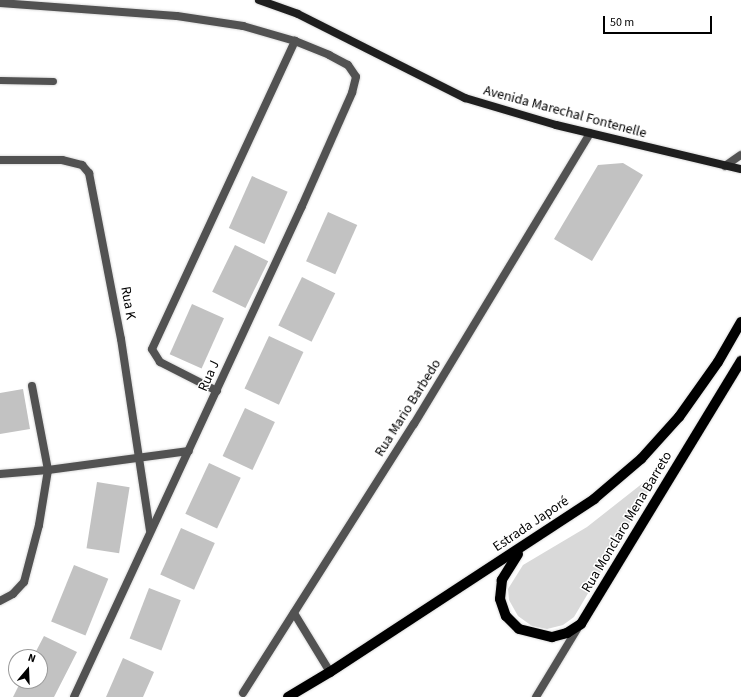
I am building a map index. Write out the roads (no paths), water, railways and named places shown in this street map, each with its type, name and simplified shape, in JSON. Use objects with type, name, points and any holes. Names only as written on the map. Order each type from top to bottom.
[{"type":"main road","name":"Avenida Marechal Fontenelle","points":[[259,0],[298,14],[465,98],[504,112],[741,170]]},
{"type":"main road","name":"Estrada Japoré","points":[[288,697],[330,672],[523,547],[594,499],[642,459],[679,417],[718,362],[741,322]]},
{"type":"main road","name":"Rua Monclaro Mena Barreto","points":[[581,624],[741,361]]},
{"type":"main road","points":[[523,547],[508,567],[502,580],[500,599],[506,616],[519,629],[552,637],[567,633],[581,624]]},
{"type":"street","points":[[0,4],[212,20],[295,41],[152,349],[160,362],[217,391]]},
{"type":"street","name":"Rua J","points":[[74,697],[150,530],[217,391],[352,93],[356,77],[348,65],[295,41]]},
{"type":"street","name":"Rua Mario Barbedo","points":[[243,693],[414,424],[590,133]]},
{"type":"street","points":[[725,166],[741,155]]},
{"type":"street","name":"Rua K","points":[[0,160],[62,160],[82,165],[89,173],[105,246],[140,459],[150,530]]},
{"type":"street","points":[[0,601],[13,594],[24,582],[39,525],[48,470],[32,386]]},
{"type":"street","points":[[0,474],[140,459],[189,451]]},
{"type":"street","points":[[294,612],[330,672]]},
{"type":"street","name":"Rua Monclaro Mena Barreto","points":[[536,697],[581,624]]},
{"type":"lane","points":[[0,80],[53,81]]}]
